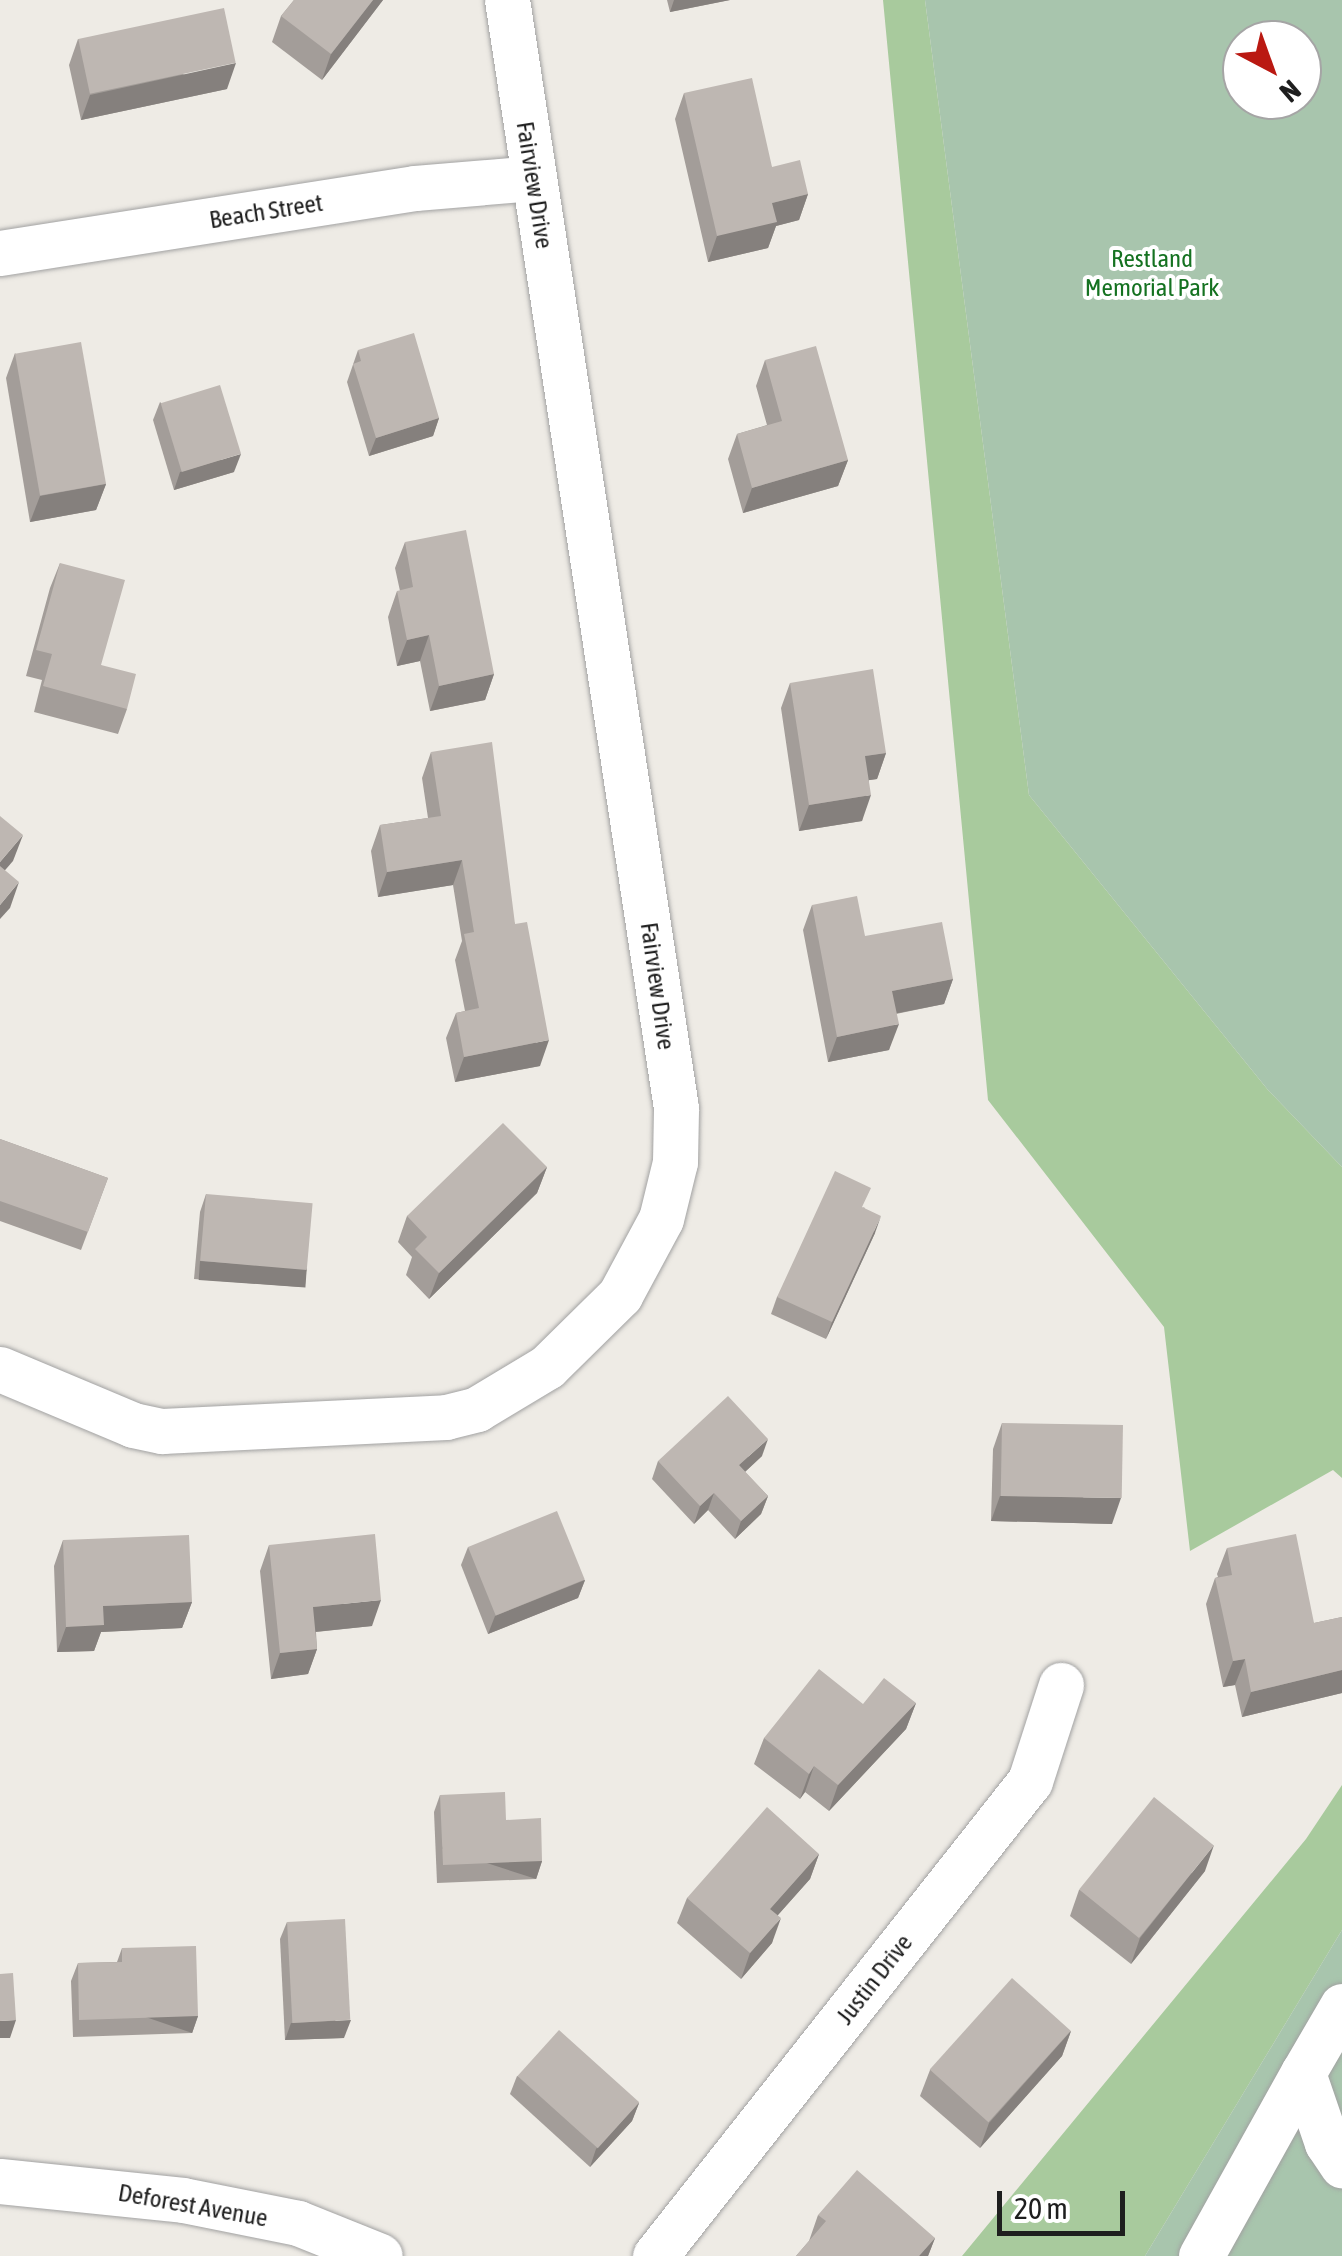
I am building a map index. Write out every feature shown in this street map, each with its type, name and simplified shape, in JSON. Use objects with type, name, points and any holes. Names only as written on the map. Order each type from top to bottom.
[{"type":"street","name":"Fairview Drive","points":[[0,1369],[34,1388],[162,1431],[446,1417],[476,1409],[547,1367],[609,1307],[650,1246],[675,1162],[676,1108],[507,0]]},
{"type":"street","name":"Beach Street","points":[[0,253],[415,188],[533,178]]},
{"type":"street","name":"Justin Drive","points":[[655,2256],[1030,1781],[1060,1685]]},
{"type":"street","points":[[1201,2256],[1342,2006]]},
{"type":"street","points":[[1303,2073],[1327,2143],[1342,2165]]},
{"type":"street","name":"Deforest Avenue","points":[[0,2181],[202,2204],[298,2223],[380,2256]]},
{"type":"green space","points":[[883,0],[925,0],[1029,795],[1268,1090],[1342,1167],[1342,1478],[1333,1470],[1190,1551],[1164,1327],[988,1100]]},
{"type":"green space","name":"Restland Memorial Park","points":[[925,0],[1342,0],[1342,1167],[1268,1090],[1029,795]]},
{"type":"green space","points":[[1342,1785],[1342,1930],[1145,2256],[962,2256],[1306,1839]]},
{"type":"green space","points":[[1342,1930],[1342,2256],[1145,2256]]},
{"type":"building","points":[[294,0],[373,0],[331,54],[281,16]]},
{"type":"building","points":[[224,8],[236,63],[90,94],[78,39]]},
{"type":"building","points":[[752,78],[772,167],[800,160],[808,194],[772,203],[777,222],[717,236],[684,93]]},
{"type":"building","points":[[414,333],[439,418],[376,438],[353,364],[361,361],[358,350]]},
{"type":"building","points":[[81,342],[106,484],[40,495],[15,354]]},
{"type":"building","points":[[816,346],[848,460],[752,488],[737,434],[782,421],[765,360]]},
{"type":"building","points":[[220,385],[241,454],[182,472],[161,403]]},
{"type":"building","points":[[466,530],[494,674],[439,686],[429,635],[407,640],[397,591],[413,587],[405,542]]},
{"type":"building","points":[[60,563],[125,580],[101,665],[136,674],[127,709],[43,686],[52,654],[36,650]]},
{"type":"building","points":[[873,669],[886,753],[865,756],[871,795],[809,805],[790,683]]},
{"type":"building","points":[[492,742],[515,924],[527,922],[549,1040],[464,1057],[456,1013],[479,1008],[464,934],[474,932],[462,860],[387,872],[380,825],[441,816],[431,752]]},
{"type":"building","points":[[0,816],[23,835],[0,862]]},
{"type":"building","points":[[0,866],[19,882],[0,905]]},
{"type":"building","points":[[857,896],[865,936],[942,922],[953,979],[892,991],[899,1024],[837,1037],[812,905]]},
{"type":"building","points":[[503,1123],[547,1167],[439,1273],[415,1249],[427,1237],[407,1216]]},
{"type":"building","points":[[0,1139],[108,1178],[88,1232],[0,1201]]},
{"type":"building","points":[[835,1171],[871,1188],[862,1207],[881,1216],[832,1322],[777,1297]]},
{"type":"building","points":[[206,1194],[313,1203],[307,1270],[200,1261]]},
{"type":"building","points":[[728,1396],[768,1439],[739,1465],[768,1496],[741,1521],[714,1493],[700,1506],[658,1461]]},
{"type":"building","points":[[1002,1423],[1123,1425],[1122,1498],[1001,1496]]},
{"type":"building","points":[[557,1511],[585,1580],[496,1616],[468,1547]]},
{"type":"building","points":[[375,1534],[381,1600],[313,1607],[317,1649],[280,1653],[269,1545]]},
{"type":"building","points":[[1296,1534],[1314,1623],[1342,1617],[1342,1670],[1251,1692],[1245,1659],[1233,1661],[1215,1578],[1232,1575],[1227,1548]]},
{"type":"building","points":[[189,1535],[192,1602],[103,1606],[104,1625],[66,1627],[63,1540]]},
{"type":"building","points":[[819,1669],[863,1704],[884,1678],[916,1703],[838,1785],[814,1766],[809,1774],[764,1738]]},
{"type":"building","points":[[505,1792],[506,1820],[541,1818],[542,1861],[443,1865],[440,1795]]},
{"type":"building","points":[[1154,1797],[1214,1845],[1139,1938],[1079,1889]]},
{"type":"building","points":[[767,1807],[819,1854],[770,1909],[781,1918],[750,1953],[687,1898]]},
{"type":"building","points":[[345,1919],[350,2020],[292,2023],[287,1922]]},
{"type":"building","points":[[196,1946],[198,2016],[79,2020],[78,1963],[122,1962],[122,1948]]},
{"type":"building","points":[[13,1973],[16,2020],[0,2021],[0,1974]]},
{"type":"building","points":[[1012,1978],[1071,2031],[988,2122],[930,2069]]},
{"type":"building","points":[[559,2030],[639,2102],[598,2148],[518,2076]]},
{"type":"building","points":[[857,2170],[935,2238],[919,2256],[796,2256],[826,2221],[818,2215]]}]
